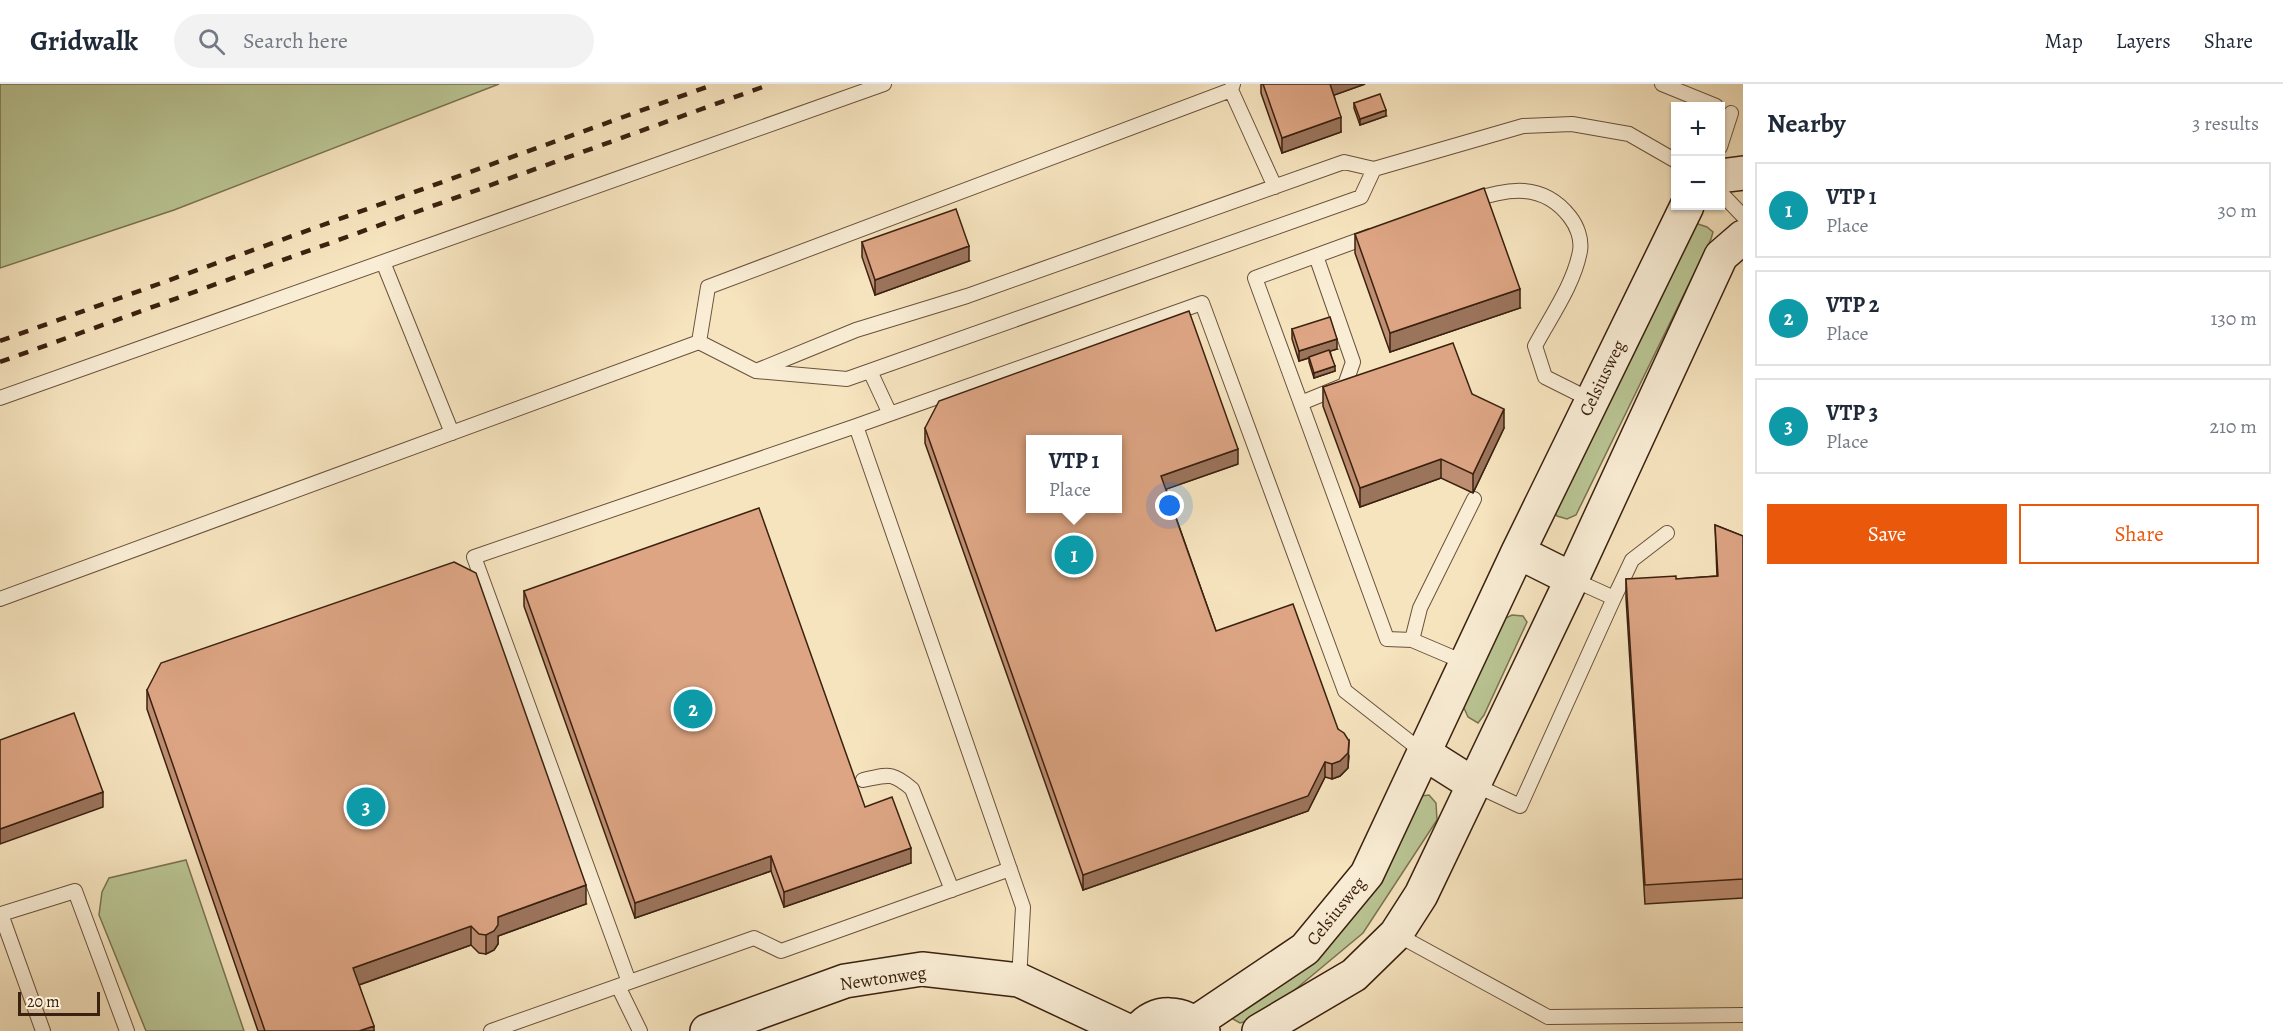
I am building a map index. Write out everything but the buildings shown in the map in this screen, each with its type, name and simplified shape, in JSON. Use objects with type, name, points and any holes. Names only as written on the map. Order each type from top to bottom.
[{"type":"street","points":[[1725,175],[1743,172]]},
{"type":"street","name":"Celsiusweg","points":[[1198,1027],[1305,949],[1366,874],[1591,400],[1685,210]]},
{"type":"street","points":[[1259,1031],[1354,975],[1396,934],[1420,895],[1572,579],[1721,256],[1743,237]]},
{"type":"street","points":[[1518,552],[1572,579]]},
{"type":"street","points":[[1424,753],[1473,784]]},
{"type":"street","name":"Newtonweg","points":[[719,1029],[845,981],[922,969],[1019,980],[1128,1031]]},
{"type":"street","points":[[1138,1031],[1146,1022],[1161,1015],[1179,1015],[1198,1027]]},
{"type":"lane","points":[[0,398],[884,84]]},
{"type":"lane","points":[[1662,84],[1706,102]]},
{"type":"lane","points":[[699,342],[708,287],[1232,87],[1275,187]]},
{"type":"lane","points":[[1725,133],[1732,113]]},
{"type":"lane","points":[[756,371],[856,330],[967,296],[1344,162],[1374,170],[1523,126],[1572,124],[1629,134],[1671,158]]},
{"type":"lane","points":[[0,598],[699,342],[756,371],[847,380],[1361,197],[1374,170]]},
{"type":"lane","points":[[1456,206],[1499,191],[1534,191],[1560,204],[1577,225],[1581,248],[1574,273],[1535,346],[1545,377],[1591,400]]},
{"type":"lane","points":[[1725,197],[1743,216]]},
{"type":"lane","points":[[1381,233],[1255,278],[1387,639],[1412,640],[1467,663]]},
{"type":"lane","points":[[1300,403],[1345,386],[1353,362],[1316,256]]},
{"type":"lane","points":[[383,262],[452,433]]},
{"type":"lane","points":[[640,1031],[474,557],[856,426],[1202,303],[1345,692],[1424,753]]},
{"type":"lane","points":[[870,372],[890,414]]},
{"type":"lane","points":[[856,426],[1023,907],[1019,980]]},
{"type":"lane","points":[[1412,640],[1420,608],[1474,499]]},
{"type":"lane","points":[[1473,784],[1520,806],[1632,560],[1667,533]]},
{"type":"lane","points":[[1572,579],[1614,598]]},
{"type":"lane","points":[[863,780],[890,775],[912,789],[952,890]]},
{"type":"lane","points":[[491,1031],[754,938],[781,951],[1010,869]]},
{"type":"lane","points":[[44,1031],[1,914],[75,891],[127,1031]]},
{"type":"lane","points":[[1396,934],[1548,1017],[1743,1015]]},
{"type":"green space","points":[[0,84],[499,84],[174,210],[0,268]]},
{"type":"green space","points":[[1695,223],[1713,232],[1711,239],[1576,515],[1567,519],[1557,516],[1552,509]]},
{"type":"green space","points":[[1512,615],[1523,616],[1527,622],[1484,715],[1478,723],[1468,717],[1464,708],[1466,700],[1506,618]]},
{"type":"green space","points":[[1429,795],[1436,803],[1437,820],[1363,933],[1285,998],[1251,1020],[1240,1023],[1233,1019],[1233,1012],[1421,796]]},
{"type":"green space","points":[[186,860],[244,1031],[146,1031],[99,915],[102,892],[109,878]]},
{"type":"railway","points":[[0,341],[715,84]]},
{"type":"railway","points":[[0,362],[771,84]]},
{"type":"place","name":"VTP 1","points":[[1074,555]]},
{"type":"place","name":"VTP 2","points":[[693,709]]},
{"type":"place","name":"VTP 3","points":[[366,807]]}]
